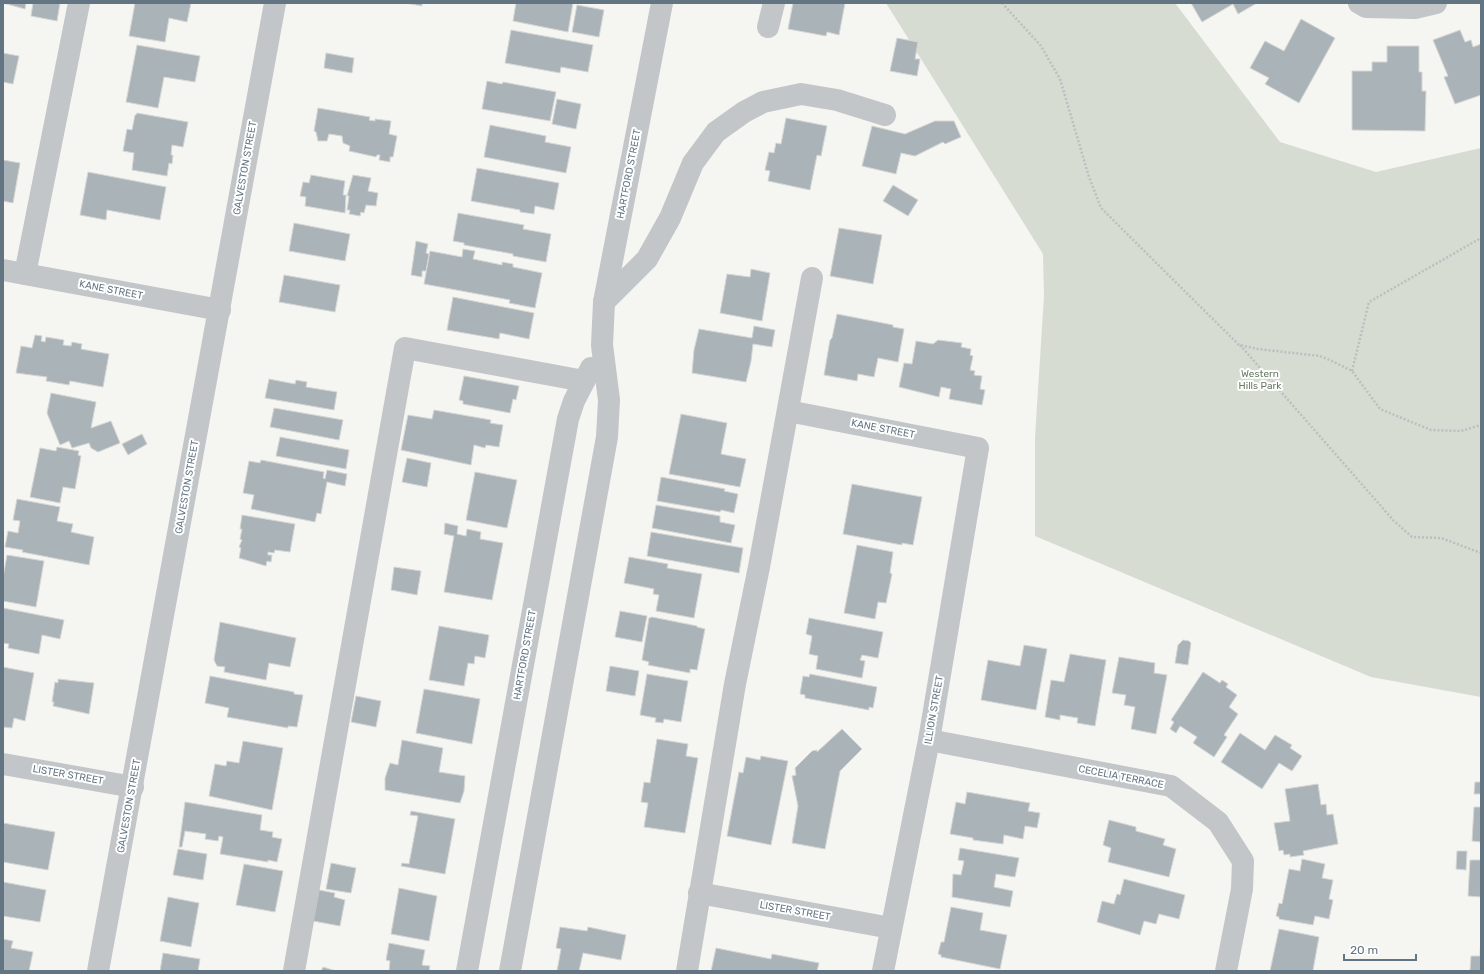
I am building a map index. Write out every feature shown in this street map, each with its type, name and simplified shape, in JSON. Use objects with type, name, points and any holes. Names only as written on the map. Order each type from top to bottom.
[{"type":"street","points":[[25,274],[79,3]]},
{"type":"street","name":"GALVESTON STREET","points":[[98,971],[133,787],[275,3]]},
{"type":"street","name":"HARTFORD STREET","points":[[510,971],[607,436],[609,400],[602,346],[604,302],[662,3]]},
{"type":"street","points":[[768,27],[774,3]]},
{"type":"street","points":[[1359,3],[1366,7],[1415,8],[1436,3]]},
{"type":"street","points":[[604,302],[647,259],[670,218],[693,162],[716,132],[744,112],[763,102],[801,94],[836,100],[884,115]]},
{"type":"street","name":"KANE STREET","points":[[3,270],[220,310]]},
{"type":"street","points":[[687,971],[735,684],[759,567],[812,278]]},
{"type":"street","name":"HARTFORD STREET","points":[[467,971],[568,419],[574,401],[602,346]]},
{"type":"street","points":[[294,971],[405,348],[584,381]]},
{"type":"street","name":"KANE STREET","points":[[788,411],[978,448]]},
{"type":"street","name":"ILLION STREET","points":[[883,971],[929,740],[978,448]]},
{"type":"street","name":"CECELIA TERRACE","points":[[929,740],[1171,786],[1218,822],[1243,861],[1242,889],[1226,971]]},
{"type":"street","name":"LISTER STREET","points":[[3,764],[133,787]]},
{"type":"street","name":"LISTER STREET","points":[[700,893],[891,928]]},
{"type":"path","points":[[1002,3],[1041,46],[1060,79],[1088,177],[1101,208],[1239,345],[1389,515],[1412,537],[1441,538],[1481,553]]},
{"type":"path","points":[[1352,371],[1369,302],[1481,238]]},
{"type":"path","points":[[1239,345],[1258,349],[1320,356],[1332,360],[1352,371],[1380,409],[1431,430],[1461,431],[1481,425]]},
{"type":"green space","name":"Western Hills Park","points":[[886,3],[1175,3],[1280,142],[1376,172],[1481,148],[1481,697],[1371,677],[1035,536],[1035,437],[1044,296],[1043,254]]},
{"type":"building","points":[[3,3],[26,3],[25,9]]},
{"type":"building","points":[[33,3],[60,3],[57,21],[31,16]]},
{"type":"building","points":[[135,3],[191,3],[187,22],[169,18],[165,42],[129,36]]},
{"type":"building","points":[[405,3],[422,3],[422,6]]},
{"type":"building","points":[[516,3],[573,3],[568,32],[513,21]]},
{"type":"building","points":[[793,3],[845,3],[839,35],[827,32],[826,36],[788,29]]},
{"type":"building","points":[[1191,3],[1257,3],[1238,14],[1233,4],[1202,22]]},
{"type":"building","points":[[577,5],[604,10],[599,37],[572,32]]},
{"type":"building","points":[[1301,19],[1335,38],[1299,103],[1265,84],[1269,78],[1250,68],[1265,41],[1284,51]]},
{"type":"building","points":[[511,30],[593,45],[588,72],[561,67],[560,73],[505,63]]},
{"type":"building","points":[[1460,30],[1465,42],[1471,40],[1473,47],[1481,44],[1481,95],[1455,104],[1444,77],[1448,76],[1433,40]]},
{"type":"building","points":[[897,38],[918,42],[915,59],[920,59],[917,76],[890,71]]},
{"type":"building","points":[[137,45],[200,56],[195,82],[164,77],[158,108],[126,102]]},
{"type":"building","points":[[1387,46],[1419,46],[1419,72],[1422,72],[1422,91],[1426,91],[1425,131],[1352,130],[1352,71],[1372,71],[1372,62],[1387,62]]},
{"type":"building","points":[[3,53],[19,56],[13,84],[3,82]]},
{"type":"building","points":[[326,53],[354,58],[352,73],[324,68]]},
{"type":"building","points":[[487,81],[502,84],[503,82],[556,92],[550,121],[482,109]]},
{"type":"building","points":[[557,99],[581,104],[576,129],[552,124]]},
{"type":"building","points":[[318,108],[370,117],[369,120],[375,121],[375,119],[391,121],[389,134],[397,136],[393,157],[390,157],[390,162],[379,160],[380,155],[377,155],[376,157],[349,151],[350,146],[343,143],[342,136],[329,134],[327,141],[318,141],[316,132],[314,131]]},
{"type":"building","points":[[137,113],[188,122],[183,147],[172,145],[172,164],[169,163],[167,176],[132,170],[134,153],[123,151],[127,129],[132,130],[135,115]]},
{"type":"building","points":[[786,118],[827,126],[821,156],[817,155],[810,190],[768,181],[770,171],[765,170],[769,152],[774,153],[776,143],[781,144]]},
{"type":"building","points":[[935,121],[954,121],[961,137],[945,144],[943,142],[915,156],[901,153],[896,174],[862,166],[872,126],[905,134]]},
{"type":"building","points":[[490,125],[546,136],[545,142],[571,147],[566,173],[484,157]]},
{"type":"building","points":[[3,160],[20,163],[13,203],[3,201]]},
{"type":"building","points":[[477,168],[559,183],[554,210],[535,206],[534,214],[471,201]]},
{"type":"building","points":[[88,172],[166,187],[160,220],[107,210],[106,220],[80,215]]},
{"type":"building","points":[[311,175],[345,181],[343,195],[346,195],[345,213],[305,206],[306,197],[300,196],[303,182],[309,183]]},
{"type":"building","points":[[353,175],[371,178],[368,191],[378,193],[376,206],[366,205],[364,213],[361,212],[360,216],[349,214],[350,210],[347,210],[349,196],[347,196]]},
{"type":"building","points":[[893,185],[918,200],[908,216],[883,201]]},
{"type":"building","points":[[458,213],[524,225],[523,229],[551,234],[546,262],[464,245],[464,243],[453,241]]},
{"type":"building","points":[[294,223],[350,234],[345,261],[289,251]]},
{"type":"building","points":[[839,228],[882,235],[873,284],[830,276]]},
{"type":"building","points":[[416,241],[428,244],[426,253],[429,254],[426,271],[422,271],[422,277],[411,275]]},
{"type":"building","points":[[463,249],[475,251],[473,259],[502,265],[502,262],[513,264],[513,267],[542,273],[535,308],[509,303],[510,300],[424,284],[430,251],[462,257]]},
{"type":"building","points":[[751,269],[770,273],[762,321],[720,313],[727,274],[750,277]]},
{"type":"building","points":[[284,275],[340,285],[335,312],[279,302]]},
{"type":"building","points":[[453,297],[534,313],[529,339],[500,333],[499,339],[447,330]]},
{"type":"building","points":[[837,314],[893,325],[893,327],[904,329],[898,362],[878,358],[874,377],[858,374],[857,381],[824,375],[830,340],[832,338]]},
{"type":"building","points":[[754,326],[775,330],[772,347],[753,344],[746,382],[692,373],[694,350],[699,329],[752,338]]},
{"type":"building","points":[[35,335],[42,336],[41,341],[45,342],[46,337],[64,340],[63,345],[71,346],[72,342],[82,344],[81,349],[109,354],[103,387],[70,381],[69,385],[46,381],[47,377],[16,373],[21,346],[32,348]]},
{"type":"building","points":[[938,340],[962,343],[961,347],[971,349],[970,355],[973,356],[970,370],[975,371],[974,375],[982,376],[980,389],[985,390],[982,405],[949,399],[951,389],[941,387],[939,397],[899,387],[904,363],[912,364],[916,341],[933,344]]},
{"type":"building","points":[[464,376],[519,386],[516,400],[513,399],[510,413],[463,404],[463,401],[459,400]]},
{"type":"building","points":[[269,379],[295,384],[296,380],[307,382],[306,387],[337,392],[334,410],[265,398]]},
{"type":"building","points":[[51,393],[96,402],[91,428],[111,421],[120,443],[98,452],[91,448],[89,443],[72,448],[69,441],[60,445],[47,413]]},
{"type":"building","points":[[274,408],[343,420],[339,440],[270,427]]},
{"type":"building","points":[[434,410],[491,420],[490,423],[503,425],[499,447],[486,445],[485,448],[474,445],[471,465],[401,450],[408,415],[432,419]]},
{"type":"building","points":[[681,414],[727,423],[721,454],[746,459],[740,487],[669,474]]},
{"type":"building","points":[[142,434],[147,444],[128,455],[122,444]]},
{"type":"building","points":[[280,437],[349,450],[346,469],[276,456]]},
{"type":"building","points":[[57,447],[79,451],[78,455],[81,456],[75,489],[63,487],[60,503],[30,497],[40,448],[56,451]]},
{"type":"building","points":[[407,458],[431,463],[427,487],[402,482]]},
{"type":"building","points":[[261,460],[324,472],[323,478],[325,479],[327,470],[347,474],[345,486],[327,482],[321,514],[317,513],[315,522],[251,509],[254,495],[243,493],[249,461],[260,463]]},
{"type":"building","points":[[475,472],[517,480],[507,528],[466,520]]},
{"type":"building","points":[[661,477],[725,489],[724,491],[738,494],[734,513],[657,501]]},
{"type":"building","points":[[852,484],[922,497],[913,545],[902,543],[902,545],[843,534]]},
{"type":"building","points":[[17,499],[60,507],[57,521],[73,524],[71,532],[94,537],[89,565],[22,552],[23,550],[5,547],[8,531],[18,533],[20,521],[13,520]]},
{"type":"building","points":[[656,505],[720,516],[720,522],[735,525],[731,543],[652,528]]},
{"type":"building","points":[[242,515],[295,524],[290,552],[275,550],[274,553],[268,552],[268,555],[272,555],[271,562],[267,561],[266,566],[239,558],[241,548],[239,547],[242,540],[240,539],[242,529],[240,529]]},
{"type":"building","points":[[445,523],[458,526],[457,534],[466,536],[467,529],[481,532],[480,539],[503,543],[492,600],[444,592],[454,536],[444,534]]},
{"type":"building","points":[[651,532],[743,548],[739,573],[647,556]]},
{"type":"building","points":[[857,545],[893,552],[890,573],[892,574],[886,603],[878,602],[875,619],[844,613]]},
{"type":"building","points":[[7,555],[44,561],[36,607],[3,601],[3,578]]},
{"type":"building","points":[[629,557],[668,564],[667,568],[702,574],[694,618],[656,611],[659,595],[653,594],[654,589],[624,583]]},
{"type":"building","points":[[394,567],[421,571],[417,595],[391,590]]},
{"type":"building","points":[[3,608],[64,620],[60,639],[42,635],[39,654],[8,648],[9,644],[3,643]]},
{"type":"building","points":[[620,611],[647,616],[642,642],[615,637]]},
{"type":"building","points":[[652,617],[705,629],[697,670],[690,669],[690,673],[648,665],[649,662],[642,660],[649,618]]},
{"type":"building","points":[[809,618],[883,632],[878,658],[862,655],[860,660],[865,661],[862,678],[816,669],[818,656],[809,654],[812,636],[806,634]]},
{"type":"building","points":[[220,622],[296,638],[290,667],[269,663],[266,680],[224,672],[225,667],[217,666],[214,660]]},
{"type":"building","points":[[439,626],[489,635],[485,658],[475,656],[474,664],[468,663],[464,686],[429,680]]},
{"type":"building","points":[[1183,640],[1191,643],[1188,665],[1175,663],[1178,645]]},
{"type":"building","points":[[1024,645],[1047,649],[1036,710],[981,700],[988,660],[1020,666]]},
{"type":"building","points":[[1070,654],[1106,660],[1095,726],[1077,723],[1078,718],[1060,715],[1060,720],[1045,717],[1051,680],[1064,682]]},
{"type":"building","points":[[1119,657],[1155,663],[1154,673],[1167,675],[1156,734],[1131,729],[1135,707],[1124,705],[1126,695],[1112,693]]},
{"type":"building","points":[[610,666],[639,671],[635,696],[606,691]]},
{"type":"building","points":[[3,667],[34,673],[25,721],[14,718],[12,728],[3,727]]},
{"type":"building","points":[[1203,672],[1220,683],[1222,680],[1228,684],[1226,687],[1237,695],[1229,707],[1238,714],[1224,735],[1227,737],[1214,757],[1193,743],[1197,737],[1180,726],[1176,733],[1170,729],[1174,722],[1171,720]]},
{"type":"building","points":[[647,674],[688,681],[681,722],[664,719],[663,723],[655,722],[656,718],[640,715]]},
{"type":"building","points":[[810,674],[877,687],[873,708],[869,707],[869,710],[805,698],[805,695],[800,694],[803,676],[809,677]]},
{"type":"building","points":[[210,676],[303,695],[297,727],[288,726],[288,728],[227,717],[229,708],[205,703]]},
{"type":"building","points":[[58,679],[94,683],[89,714],[53,706],[54,702],[52,702],[55,682],[58,683]]},
{"type":"building","points":[[424,689],[480,699],[472,744],[416,733]]},
{"type":"building","points":[[356,696],[381,701],[376,727],[351,722]]},
{"type":"building","points":[[842,729],[862,749],[840,771],[825,849],[792,843],[798,806],[792,776],[796,775],[795,768],[812,751],[817,750],[817,752]]},
{"type":"building","points":[[1240,733],[1265,750],[1275,735],[1292,745],[1290,748],[1302,756],[1292,771],[1279,763],[1262,789],[1221,762]]},
{"type":"building","points":[[657,739],[688,744],[686,756],[698,758],[685,833],[644,827],[648,803],[641,802],[644,782],[650,783]]},
{"type":"building","points":[[402,740],[443,748],[439,772],[465,776],[464,791],[460,803],[385,790],[385,778],[390,763],[398,765]]},
{"type":"building","points":[[243,741],[283,748],[272,810],[209,796],[215,764],[226,766],[227,761],[239,763]]},
{"type":"building","points":[[761,756],[788,761],[771,845],[727,836],[739,772],[743,773],[746,757],[760,760]]},
{"type":"building","points":[[1475,782],[1481,782],[1481,794],[1474,794]]},
{"type":"building","points":[[1318,784],[1321,805],[1326,804],[1327,815],[1333,814],[1338,844],[1303,851],[1304,855],[1290,857],[1290,854],[1284,855],[1283,850],[1279,851],[1274,823],[1290,821],[1285,789]]},
{"type":"building","points":[[967,792],[1030,803],[1028,811],[1040,813],[1037,828],[1025,826],[1023,839],[1004,835],[1003,844],[973,840],[973,838],[950,834],[956,802],[965,804]]},
{"type":"building","points":[[185,802],[262,815],[260,830],[273,832],[272,837],[282,839],[277,862],[268,860],[268,862],[220,854],[223,837],[219,836],[218,841],[205,839],[206,834],[185,831],[182,847],[179,847]]},
{"type":"building","points":[[1474,807],[1481,807],[1481,842],[1472,841]]},
{"type":"building","points":[[411,811],[455,819],[445,874],[401,866],[402,863],[409,864],[418,816],[410,815]]},
{"type":"building","points":[[1109,820],[1136,827],[1136,831],[1165,839],[1163,845],[1176,849],[1169,877],[1108,862],[1111,848],[1103,845]]},
{"type":"building","points":[[3,823],[55,832],[48,870],[3,862]]},
{"type":"building","points":[[960,848],[1019,858],[1015,877],[996,874],[994,887],[1013,891],[1010,907],[952,897],[953,874],[961,875],[964,861],[958,860]]},
{"type":"building","points":[[178,849],[207,854],[203,880],[173,875]]},
{"type":"building","points":[[1457,851],[1467,851],[1466,870],[1456,869]]},
{"type":"building","points":[[1302,859],[1325,864],[1322,878],[1333,880],[1329,899],[1333,900],[1329,919],[1315,916],[1313,925],[1279,919],[1279,917],[1276,916],[1279,903],[1282,904],[1289,869],[1300,871]]},
{"type":"building","points":[[1470,860],[1481,860],[1481,897],[1468,896]]},
{"type":"building","points":[[331,863],[356,868],[351,893],[326,889]]},
{"type":"building","points":[[244,864],[283,871],[275,912],[236,905]]},
{"type":"building","points":[[1124,879],[1185,895],[1179,919],[1159,914],[1156,924],[1144,921],[1140,935],[1097,922],[1102,901],[1114,904],[1117,894],[1120,895]]},
{"type":"building","points":[[3,882],[46,890],[40,922],[3,916]]},
{"type":"building","points":[[399,888],[437,896],[429,941],[391,934]]},
{"type":"building","points":[[319,890],[335,893],[334,897],[345,900],[340,926],[313,921]]},
{"type":"building","points":[[168,897],[199,903],[191,947],[160,941]]},
{"type":"building","points":[[951,907],[983,913],[980,930],[1007,935],[1000,969],[941,957],[941,955],[938,954],[941,942],[944,942]]},
{"type":"building","points":[[560,927],[587,931],[588,927],[626,935],[621,960],[583,953],[579,971],[557,971],[561,949],[556,948]]},
{"type":"building","points":[[1279,929],[1319,937],[1313,970],[1316,971],[1270,971]]},
{"type":"building","points":[[1481,933],[1481,971],[1470,971],[1471,956],[1480,956]]},
{"type":"building","points":[[3,939],[13,941],[11,948],[33,952],[29,971],[3,971]]},
{"type":"building","points":[[389,943],[425,950],[422,965],[430,966],[429,971],[389,971],[390,961],[386,960]]},
{"type":"building","points":[[716,948],[771,959],[772,954],[819,963],[817,971],[711,971]]},
{"type":"building","points":[[163,953],[200,959],[198,971],[160,971]]},
{"type":"building","points":[[323,967],[336,971],[321,971]]}]
